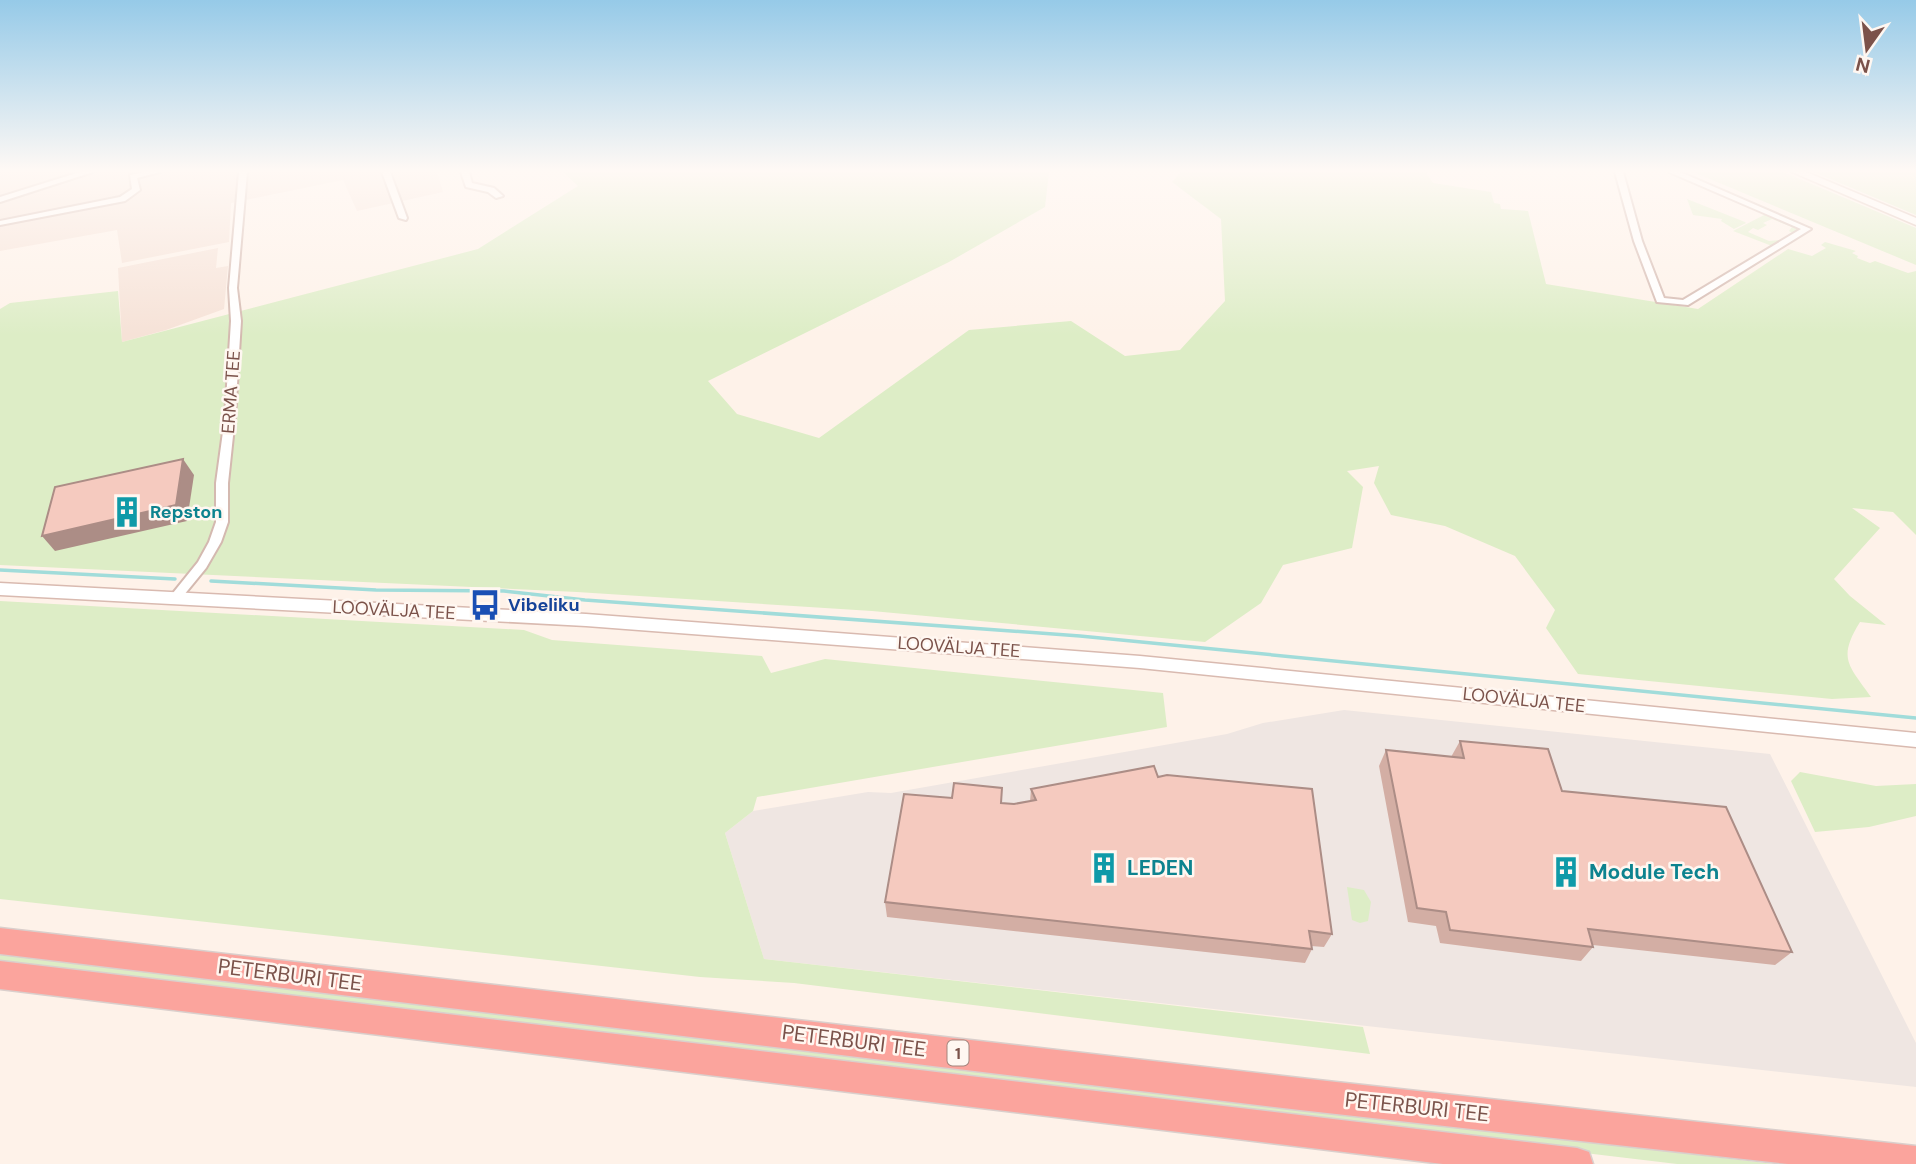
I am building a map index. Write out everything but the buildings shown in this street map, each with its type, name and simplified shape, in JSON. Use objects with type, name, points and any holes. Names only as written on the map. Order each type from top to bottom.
[{"type":"highway","name":"PETERBURI TEE","points":[[0,941],[1300,1094],[1916,1162]]},
{"type":"highway","name":"PETERBURI TEE","points":[[0,975],[1577,1164]]},
{"type":"street","name":"ERMA TEE","points":[[175,598],[202,565],[222,522],[222,483],[230,417],[236,321],[233,288],[238,226]]},
{"type":"street","points":[[1634,226],[1660,300],[1685,303],[1807,229],[1801,226]]},
{"type":"street","name":"LOOVÄLJA TEE","points":[[0,589],[721,629],[1126,660],[1916,740]]},
{"type":"shaded area","points":[[0,226],[230,226],[229,242],[122,263],[117,230],[0,251]]},
{"type":"shaded area","points":[[218,248],[216,268],[228,266],[224,309],[166,330],[122,342],[118,268]]},
{"type":"shaded area","points":[[1344,710],[1770,754],[1916,1043],[1916,1087],[764,959],[725,833],[753,811],[868,792],[891,793],[1227,734],[1263,723]]},
{"type":"green space","points":[[514,226],[1011,226],[949,262],[708,381],[737,414],[819,438],[969,330],[1071,321],[1125,356],[1180,350],[1225,301],[1221,226],[1532,226],[1546,284],[1698,309],[1788,249],[1812,256],[1826,248],[1821,245],[1825,242],[1856,251],[1852,253],[1858,256],[1857,258],[1870,263],[1875,261],[1908,273],[1916,271],[1916,535],[1893,512],[1852,508],[1880,528],[1834,579],[1850,596],[1886,625],[1860,622],[1849,645],[1848,654],[1852,669],[1871,697],[1832,699],[1578,674],[1546,628],[1555,610],[1515,556],[1445,526],[1391,515],[1374,483],[1379,466],[1347,471],[1363,487],[1352,548],[1283,565],[1261,603],[1205,642],[872,611],[577,592],[0,565],[0,309],[10,303],[118,291],[122,342],[478,249]]},
{"type":"green space","points":[[1742,226],[1765,226],[1758,230],[1753,228],[1748,232],[1769,241],[1781,240],[1772,246],[1733,231]]},
{"type":"green space","points":[[1823,226],[1912,226],[1916,228],[1916,265]]},
{"type":"green space","points":[[1792,227],[1801,228],[1793,233],[1789,231]]},
{"type":"green space","points":[[0,601],[524,630],[552,640],[762,656],[771,673],[825,659],[1163,693],[1167,727],[757,797],[753,811],[725,833],[764,959],[1363,1027],[1370,1054],[794,983],[700,977],[0,899]]},
{"type":"green space","points":[[1800,772],[1876,786],[1916,784],[1916,816],[1869,827],[1815,832],[1791,781]]},
{"type":"green space","points":[[1347,887],[1364,890],[1371,902],[1368,921],[1360,923],[1352,920]]},
{"type":"green space","points":[[0,954],[1774,1164],[1677,1164],[0,963]]},
{"type":"waterway","points":[[0,570],[175,579]]},
{"type":"waterway","points":[[211,581],[376,590],[504,591],[585,600],[1080,636],[1916,718]]},
{"type":"place","name":"Repston","points":[[127,512]]},
{"type":"place","name":"Vibeliku","points":[[485,605]]},
{"type":"place","name":"LEDEN","points":[[1104,868]]},
{"type":"place","name":"Module Tech","points":[[1566,872]]}]
